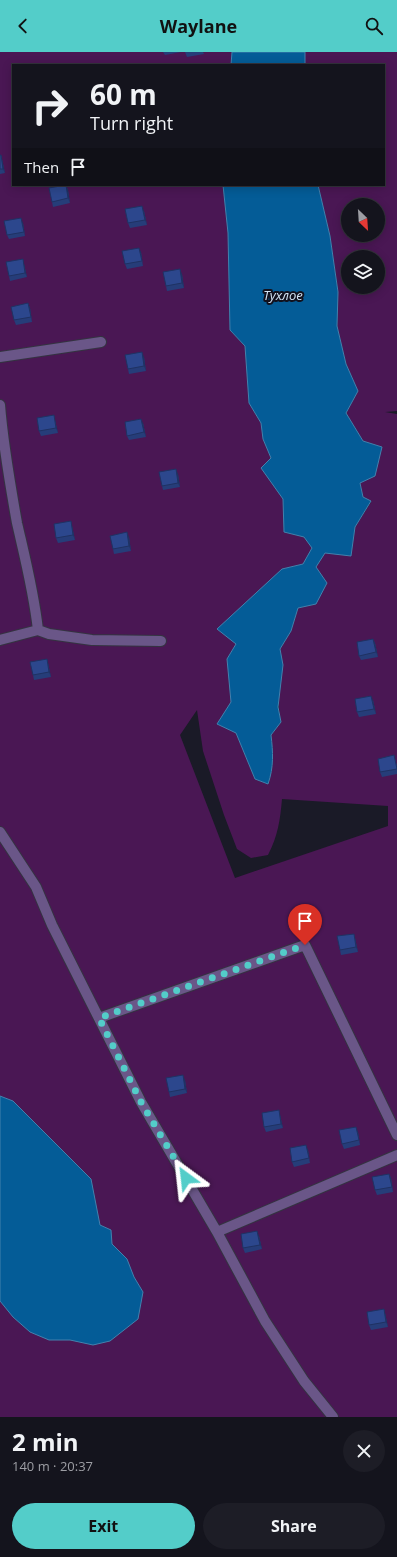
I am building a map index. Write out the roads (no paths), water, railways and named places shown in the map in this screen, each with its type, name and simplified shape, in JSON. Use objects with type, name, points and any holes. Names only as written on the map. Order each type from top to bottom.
[{"type":"lane","points":[[0,357],[101,342]]},
{"type":"lane","points":[[0,405],[17,522],[35,602],[38,630]]},
{"type":"lane","points":[[0,640],[38,630],[49,634],[92,640],[161,642]]},
{"type":"lane","points":[[0,832],[36,887],[52,925],[141,1102],[217,1232],[265,1321],[304,1381],[333,1417]]},
{"type":"lane","points":[[99,1018],[305,945],[397,1135]]},
{"type":"lane","points":[[217,1232],[397,1155]]},
{"type":"water","points":[[232,52],[305,52],[305,64],[231,64]]},
{"type":"water","name":"Тухлое","points":[[223,186],[318,186],[330,236],[338,292],[337,326],[346,364],[358,391],[346,413],[363,441],[382,447],[375,476],[360,483],[363,497],[371,501],[355,527],[351,556],[325,553],[316,567],[327,583],[316,604],[298,608],[291,631],[280,649],[283,665],[278,707],[281,722],[271,735],[272,760],[268,784],[255,779],[236,733],[217,724],[231,702],[227,659],[236,644],[217,629],[282,569],[303,564],[312,548],[304,537],[284,532],[283,499],[261,468],[271,458],[263,439],[261,423],[249,403],[245,346],[230,330],[228,233]]},
{"type":"water","points":[[0,1096],[13,1101],[91,1179],[100,1225],[111,1230],[112,1244],[127,1259],[134,1277],[143,1292],[138,1319],[110,1341],[93,1345],[70,1340],[49,1340],[30,1332],[13,1317],[0,1301]]}]
